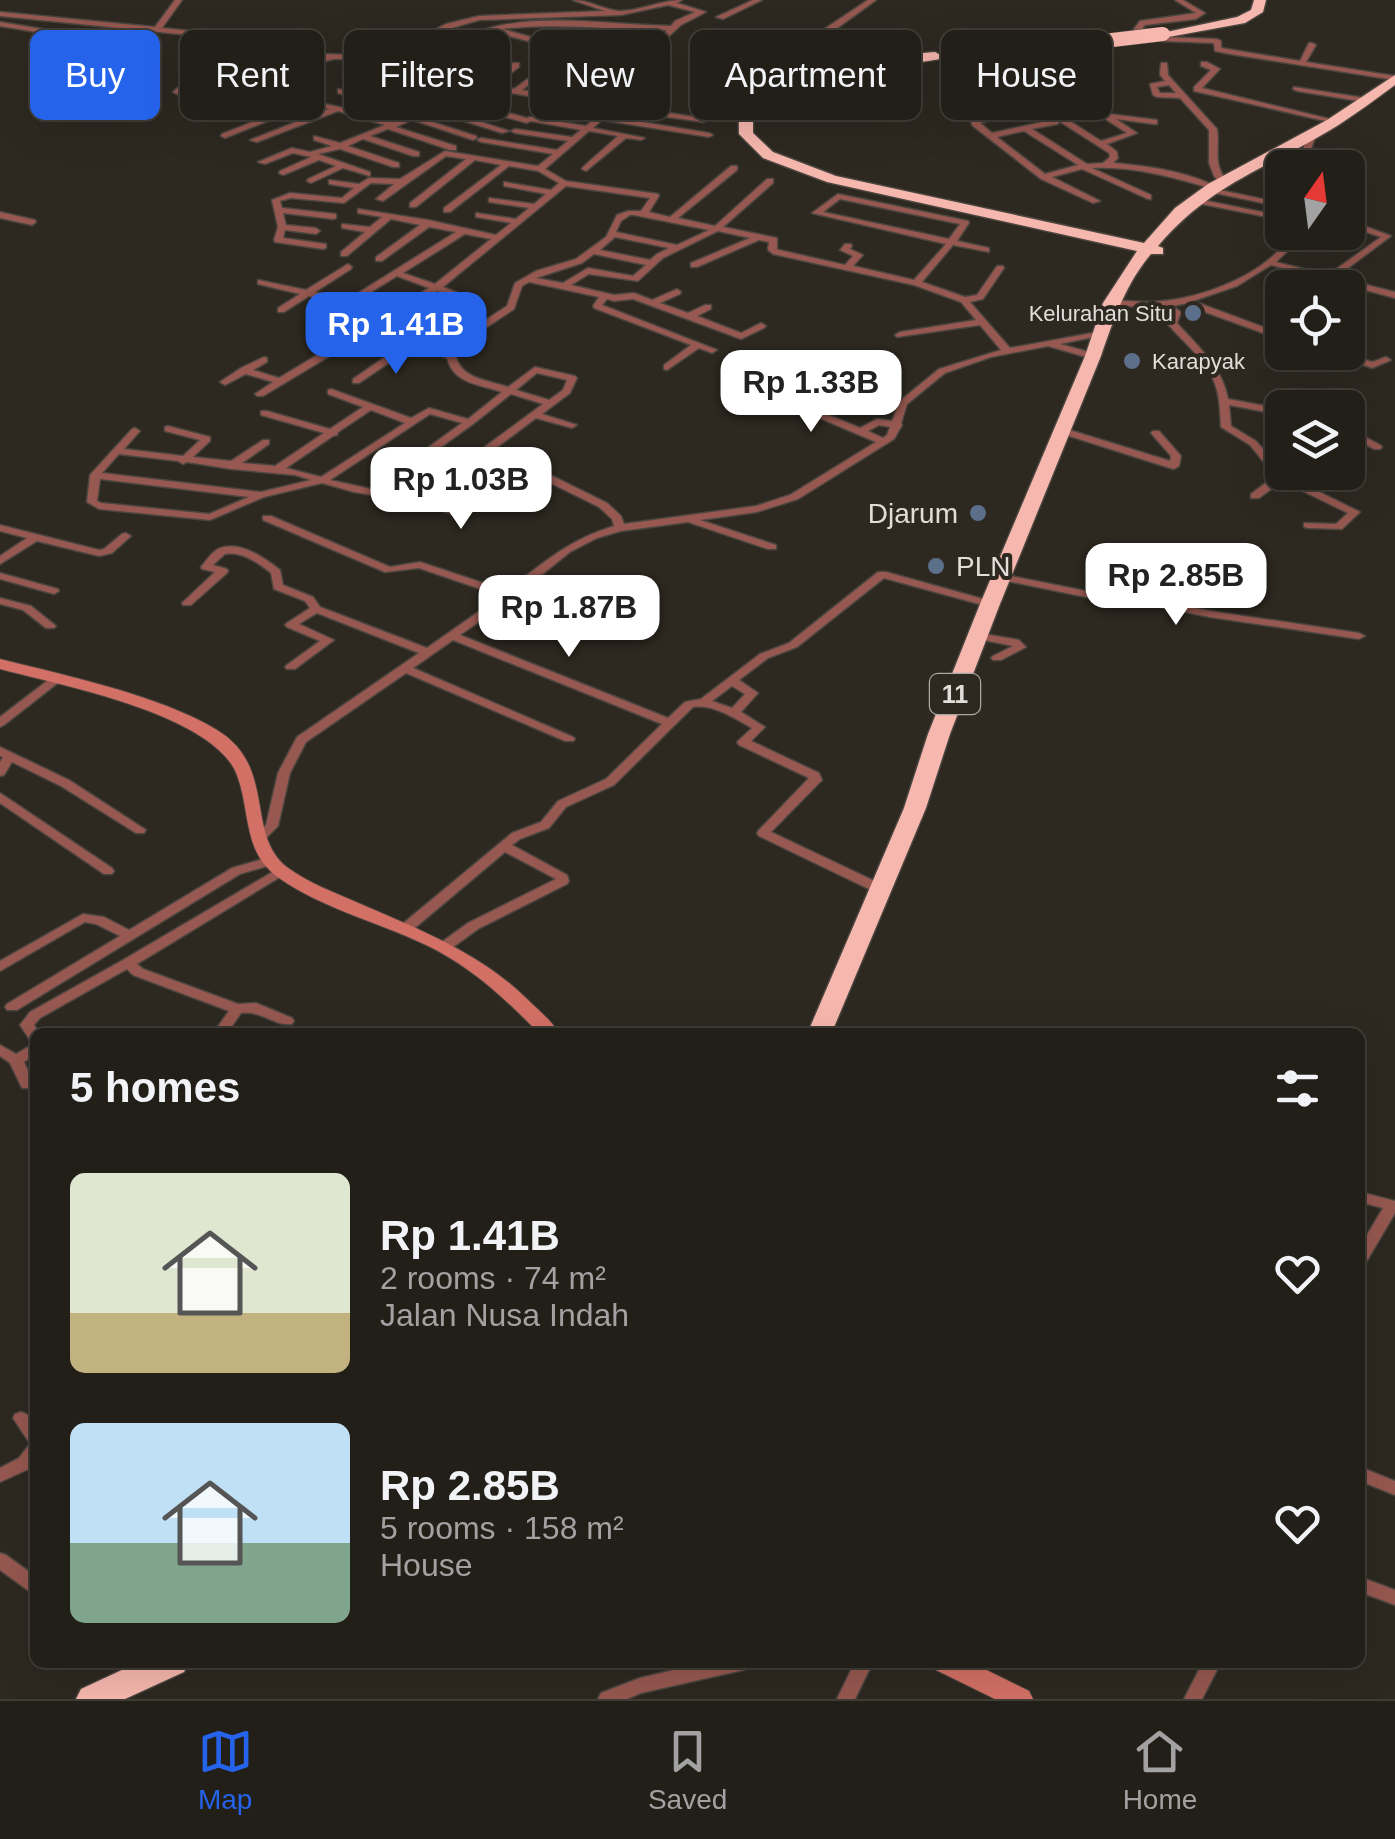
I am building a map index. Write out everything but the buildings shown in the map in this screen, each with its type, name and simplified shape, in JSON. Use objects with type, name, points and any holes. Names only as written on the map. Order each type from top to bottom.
[{"type":"highway","points":[[1160,32],[1227,16],[1241,10],[1247,0]]},
{"type":"highway","points":[[1112,37],[1240,20],[1270,0]]},
{"type":"highway","points":[[941,58],[832,76],[787,89],[764,105],[756,123],[759,132],[780,154],[804,164],[1155,248]]},
{"type":"highway","points":[[941,58],[833,70],[775,88],[762,95],[746,114],[746,134],[768,155],[832,179],[1155,248]]},
{"type":"highway","name":"11","points":[[822,1028],[1001,576],[1102,328],[1116,304],[1163,230],[1192,201],[1312,134],[1395,78]]},
{"type":"highway","name":"11","points":[[1116,304],[1131,268],[1217,189]]},
{"type":"highway","points":[[1063,226],[1120,236],[1163,230]]},
{"type":"highway","points":[[1109,241],[1131,255],[1131,268]]},
{"type":"highway","points":[[92,1699],[161,1668]]},
{"type":"street","points":[[159,30],[179,0]]},
{"type":"street","points":[[576,0],[622,13]]},
{"type":"street","points":[[720,17],[758,0]]},
{"type":"street","points":[[829,30],[872,0]]},
{"type":"street","points":[[1178,0],[1201,13],[1196,17],[1142,23],[1138,29],[1162,38],[1217,41],[1222,51],[1395,78]]},
{"type":"street","points":[[441,30],[479,18],[622,13],[675,2],[702,12],[670,34]]},
{"type":"street","points":[[0,14],[144,30]]},
{"type":"street","points":[[0,24],[36,30]]},
{"type":"street","points":[[492,30],[514,25],[675,28]]},
{"type":"street","points":[[160,31],[289,43],[331,58],[344,58]]},
{"type":"street","points":[[510,33],[530,39]]},
{"type":"street","points":[[521,36],[530,33]]},
{"type":"street","points":[[1302,63],[1312,45]]},
{"type":"street","points":[[324,60],[331,58]]},
{"type":"street","points":[[1204,64],[1217,68],[1196,86],[1206,92],[1334,120]]},
{"type":"street","points":[[510,70],[516,65]]},
{"type":"street","points":[[1164,65],[1169,83],[1216,135],[1211,154],[1217,189]]},
{"type":"street","points":[[516,91],[530,81]]},
{"type":"street","points":[[1169,83],[1153,86],[1157,95],[1206,92]]},
{"type":"street","points":[[1297,89],[1365,100]]},
{"type":"street","points":[[510,90],[530,93]]},
{"type":"street","points":[[324,105],[344,110]]},
{"type":"street","points":[[254,140],[338,108]]},
{"type":"street","points":[[510,115],[641,138]]},
{"type":"street","points":[[1112,116],[1154,122]]},
{"type":"street","points":[[225,136],[266,120]]},
{"type":"street","points":[[377,120],[453,148]]},
{"type":"street","points":[[283,174],[395,120]]},
{"type":"street","points":[[388,124],[399,120]]},
{"type":"street","points":[[472,120],[510,131],[574,140]]},
{"type":"street","points":[[540,168],[597,120]]},
{"type":"street","points":[[612,120],[709,135]]},
{"type":"street","points":[[975,122],[982,120]]},
{"type":"street","points":[[994,136],[1045,120]]},
{"type":"street","points":[[1072,120],[1114,156],[1106,166]]},
{"type":"street","points":[[1100,144],[1133,133],[1112,120]]},
{"type":"street","points":[[388,124],[407,126],[420,121],[477,139],[560,153]]},
{"type":"street","points":[[975,122],[1044,177],[1096,202]]},
{"type":"street","points":[[1026,129],[1084,166],[1148,197]]},
{"type":"street","points":[[1307,150],[1312,134]]},
{"type":"street","points":[[586,169],[624,135]]},
{"type":"street","points":[[364,136],[416,154]]},
{"type":"street","points":[[317,138],[396,165]]},
{"type":"street","points":[[262,162],[292,150],[368,174]]},
{"type":"street","points":[[380,199],[442,153],[540,168],[564,183],[655,196],[643,214]]},
{"type":"street","points":[[413,205],[474,157]]},
{"type":"street","points":[[447,210],[508,163]]},
{"type":"street","points":[[311,181],[342,166]]},
{"type":"street","points":[[1044,177],[1084,166],[1106,166],[1168,175],[1265,201]]},
{"type":"street","points":[[671,220],[734,168]]},
{"type":"street","points":[[323,246],[278,240],[282,227],[276,200],[282,197],[344,201],[374,178],[402,182]]},
{"type":"street","points":[[564,286],[588,272],[634,278],[675,247],[714,230],[770,181]]},
{"type":"street","points":[[332,182],[360,187]]},
{"type":"street","points":[[260,394],[438,286],[564,183]]},
{"type":"street","points":[[507,184],[551,192]]},
{"type":"street","points":[[1217,189],[1265,210]]},
{"type":"street","points":[[916,283],[948,244],[965,223],[838,196],[832,196],[816,214],[948,244],[986,250]]},
{"type":"street","points":[[492,200],[536,207]]},
{"type":"street","points":[[281,210],[333,216]]},
{"type":"street","points":[[361,211],[498,238]]},
{"type":"street","points":[[451,356],[481,327],[511,307],[515,290],[527,279],[594,251],[612,234],[613,222],[622,214],[643,214],[775,241],[773,251],[916,283],[964,300],[1007,351]]},
{"type":"street","points":[[0,215],[32,222]]},
{"type":"street","points":[[479,215],[518,222]]},
{"type":"street","points":[[344,254],[389,216]]},
{"type":"street","points":[[379,259],[428,223]]},
{"type":"street","points":[[345,226],[371,230]]},
{"type":"street","points":[[282,227],[316,230]]},
{"type":"street","points":[[1340,270],[1387,236],[1365,228]]},
{"type":"street","points":[[348,304],[464,231]]},
{"type":"street","points":[[612,234],[675,247]]},
{"type":"street","points":[[694,265],[758,237]]},
{"type":"street","points":[[847,267],[859,255],[844,250],[848,246]]},
{"type":"street","points":[[1116,304],[1184,301],[1272,263],[1287,250]]},
{"type":"street","points":[[594,251],[650,263]]},
{"type":"street","points":[[1272,263],[1301,270]]},
{"type":"street","points":[[281,310],[348,267]]},
{"type":"street","points":[[964,300],[980,297],[1000,268]]},
{"type":"street","points":[[356,381],[474,302],[399,274]]},
{"type":"street","points":[[527,279],[605,296],[634,296],[741,336],[761,326]]},
{"type":"street","points":[[261,282],[390,314]]},
{"type":"street","points":[[1365,287],[1395,296]]},
{"type":"street","points":[[652,304],[677,292]]},
{"type":"street","points":[[605,296],[597,306],[712,350]]},
{"type":"street","points":[[1184,301],[1265,331]]},
{"type":"street","points":[[1162,304],[1176,312],[1172,323],[1218,370],[1226,427],[1253,443],[1265,458]]},
{"type":"street","points":[[688,316],[708,306]]},
{"type":"street","points":[[720,329],[736,320]]},
{"type":"street","points":[[900,335],[983,322]]},
{"type":"street","points":[[261,836],[272,826],[284,773],[302,740],[510,595],[566,550],[620,528],[776,504],[891,437],[903,403],[942,372],[1007,351],[1102,328]]},
{"type":"street","points":[[368,330],[451,356],[458,374],[548,403]]},
{"type":"street","points":[[659,345],[676,336]]},
{"type":"street","points":[[1048,343],[1093,356]]},
{"type":"street","points":[[667,367],[698,345]]},
{"type":"street","points":[[225,382],[264,360]]},
{"type":"street","points":[[1365,363],[1372,365],[1386,360]]},
{"type":"street","points":[[244,370],[280,382]]},
{"type":"street","points":[[375,490],[536,370],[572,378],[568,391],[420,500]]},
{"type":"street","points":[[331,392],[412,422]]},
{"type":"street","points":[[756,392],[778,404],[884,441]]},
{"type":"street","points":[[1224,401],[1265,406]]},
{"type":"street","points":[[276,470],[369,408]]},
{"type":"street","points":[[135,431],[95,475],[92,502],[99,506],[210,518],[262,505],[322,480],[431,411],[470,422]]},
{"type":"street","points":[[264,413],[334,433]]},
{"type":"street","points":[[535,415],[572,425]]},
{"type":"street","points":[[862,431],[877,422],[897,425]]},
{"type":"street","points":[[168,429],[207,440],[183,461]]},
{"type":"street","points":[[1063,431],[1174,466],[1176,456],[1156,433]]},
{"type":"street","points":[[1365,441],[1377,448]]},
{"type":"street","points":[[230,466],[266,442]]},
{"type":"street","points":[[490,449],[603,506],[617,518],[620,528]]},
{"type":"street","points":[[117,451],[301,472],[458,513],[492,490]]},
{"type":"street","points":[[95,475],[262,505],[389,570],[420,565],[510,595]]},
{"type":"street","points":[[1255,496],[1265,489]]},
{"type":"street","points":[[1307,490],[1355,512],[1338,527],[1308,524]]},
{"type":"street","points":[[686,518],[772,547]]},
{"type":"street","points":[[0,528],[99,553],[108,551],[126,536]]},
{"type":"street","points":[[0,561],[34,538]]},
{"type":"street","points":[[187,602],[223,572],[206,567],[223,550],[230,550],[268,564],[276,572],[278,587],[307,598],[316,610],[426,652]]},
{"type":"street","points":[[704,702],[764,656],[793,646],[882,574],[990,604]]},
{"type":"street","points":[[0,576],[54,591]]},
{"type":"street","points":[[1001,576],[1090,595],[1121,596],[1359,636]]},
{"type":"street","points":[[0,602],[27,608],[50,626]]},
{"type":"street","points":[[291,666],[328,640],[290,625],[316,610]]},
{"type":"street","points":[[453,636],[669,723]]},
{"type":"street","points":[[978,636],[1015,642],[1020,647],[997,658]]},
{"type":"street","points":[[0,664],[194,725],[228,746],[251,784],[261,836],[275,866],[302,884],[444,946],[497,980],[545,1028]]},
{"type":"street","points":[[404,668],[569,738]]},
{"type":"street","points":[[0,724],[55,680]]},
{"type":"street","points":[[732,681],[752,693],[734,713]]},
{"type":"street","points":[[406,928],[516,836],[545,825],[562,804],[610,782],[689,704],[704,702],[759,726],[745,740],[746,745],[815,776],[816,780],[763,833],[880,888]]},
{"type":"street","points":[[0,772],[5,753],[65,783],[140,830]]},
{"type":"street","points":[[0,797],[108,871]]},
{"type":"street","points":[[444,946],[473,926],[563,881],[564,878],[504,846]]},
{"type":"street","points":[[12,1007],[236,871],[275,866]]},
{"type":"street","points":[[30,1029],[27,1024],[35,1015],[128,963],[275,866]]},
{"type":"street","points":[[0,967],[83,918],[99,920],[128,934]]},
{"type":"street","points":[[128,963],[138,972],[237,1009],[256,1007],[287,1021]]},
{"type":"street","points":[[224,1028],[237,1009]]},
{"type":"street","points":[[0,1050],[16,1060],[27,1085]]},
{"type":"street","points":[[16,1060],[30,1051]]},
{"type":"street","points":[[1365,1199],[1394,1206],[1365,1252]]},
{"type":"street","points":[[20,1418],[30,1431]]},
{"type":"street","points":[[0,1475],[30,1457]]},
{"type":"street","points":[[1365,1476],[1395,1488]]},
{"type":"street","points":[[0,1560],[30,1582]]},
{"type":"street","points":[[1365,1586],[1395,1598]]},
{"type":"street","points":[[606,1699],[640,1686],[717,1668]]},
{"type":"street","points":[[846,1699],[861,1668]]},
{"type":"street","points":[[957,1668],[1020,1699]]},
{"type":"street","points":[[1193,1699],[1209,1668]]},
{"type":"place","name":"Kelurahan Situ","points":[[1193,313]]},
{"type":"place","name":"Karapyak","points":[[1132,361]]},
{"type":"place","name":"Djarum","points":[[978,513]]},
{"type":"place","name":"PLN","points":[[936,566]]}]
